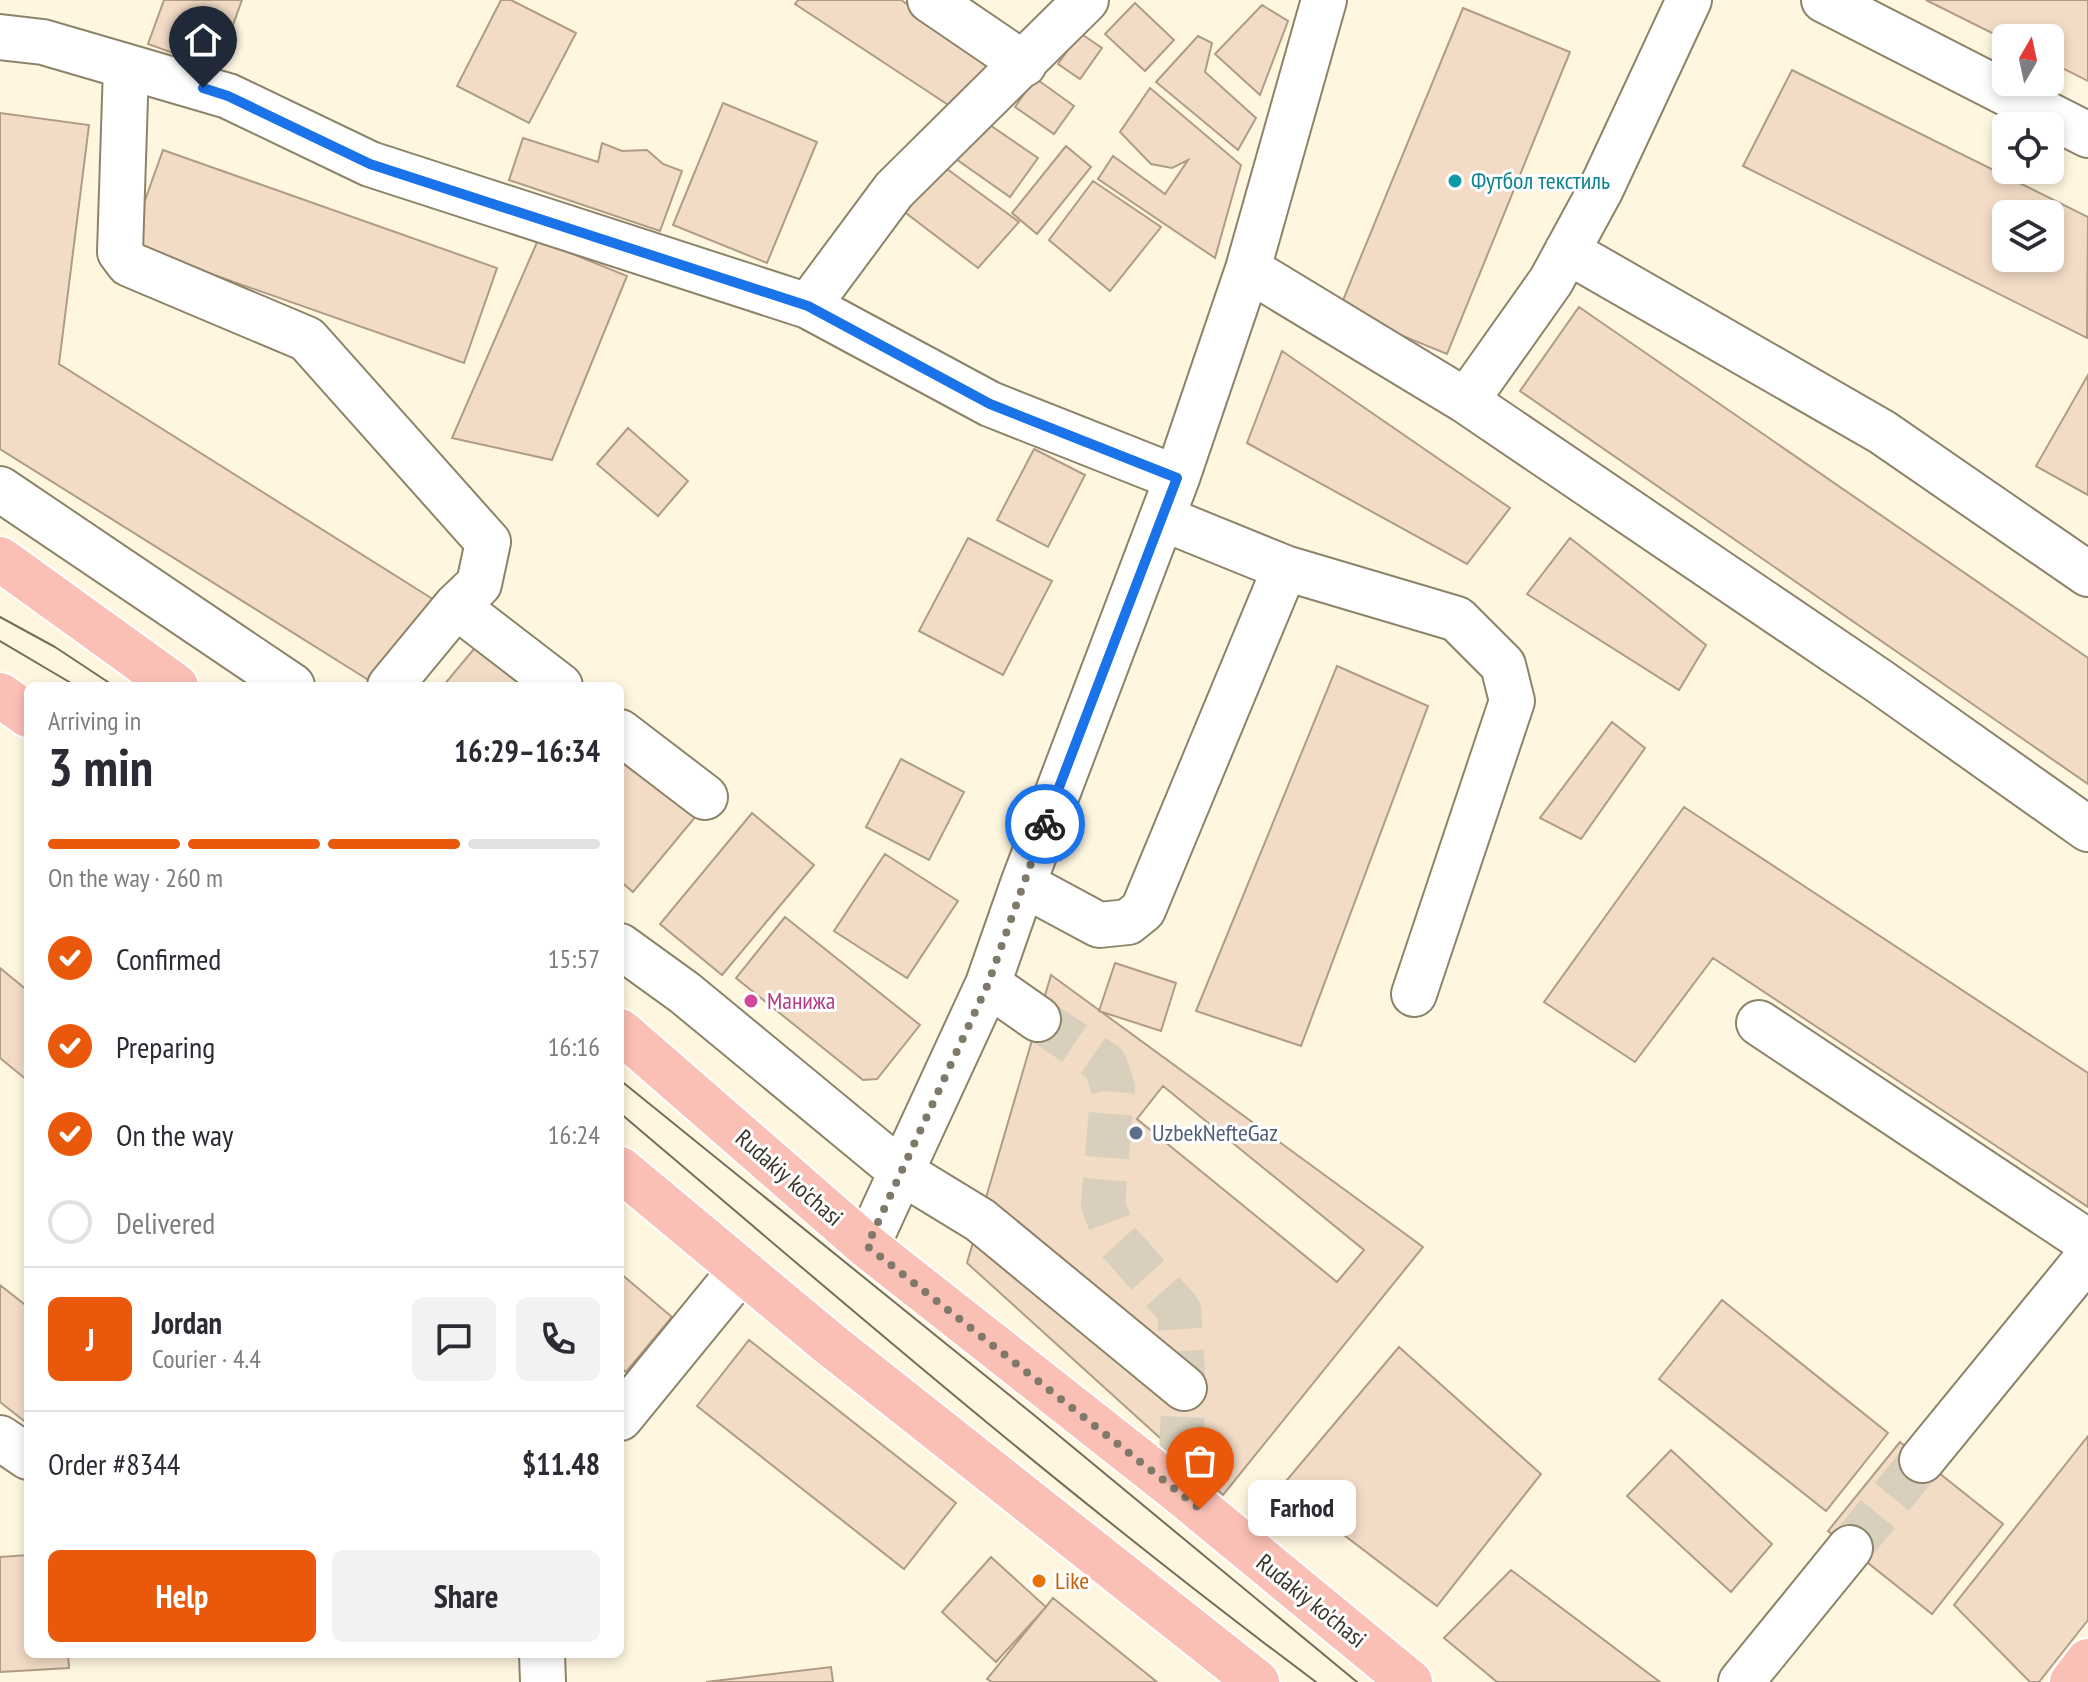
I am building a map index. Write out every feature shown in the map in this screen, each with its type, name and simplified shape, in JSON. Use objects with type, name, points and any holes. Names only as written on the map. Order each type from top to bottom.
[{"type":"main road","points":[[0,559],[170,682]]},
{"type":"main road","points":[[0,695],[24,712]]},
{"type":"main road","name":"Rudakiy ko'chasi","points":[[624,1034],[867,1246],[1179,1473],[1410,1682]]},
{"type":"main road","points":[[624,1172],[830,1344],[1253,1681]]},
{"type":"main road","points":[[2072,1682],[2088,1661]]},
{"type":"street","points":[[930,0],[1024,64]]},
{"type":"street","points":[[808,306],[894,190],[1086,0]]},
{"type":"street","points":[[867,1246],[988,984],[1177,478],[1248,269],[1324,0]]},
{"type":"street","points":[[1466,401],[1551,281],[1601,189],[1689,0]]},
{"type":"street","points":[[1824,0],[2088,135]]},
{"type":"street","points":[[0,37],[43,42],[228,96],[370,164],[808,306],[990,404],[1177,478]]},
{"type":"street","points":[[126,67],[120,252],[129,264],[307,339],[488,542],[479,584],[456,606],[393,682]]},
{"type":"street","points":[[1567,251],[1882,432],[2088,574]]},
{"type":"street","points":[[1248,269],[1466,401],[1879,681],[2088,829]]},
{"type":"street","points":[[0,489],[286,682]]},
{"type":"street","points":[[1162,518],[1285,568],[1457,619],[1503,665],[1512,701],[1414,994]]},
{"type":"street","points":[[1023,884],[1099,925],[1128,922],[1143,910],[1285,568]]},
{"type":"street","points":[[456,606],[555,682]]},
{"type":"street","points":[[624,735],[705,797]]},
{"type":"street","points":[[624,949],[685,993],[903,1173],[980,1220],[1184,1388]]},
{"type":"street","points":[[988,984],[1038,1019]]},
{"type":"street","points":[[1759,1023],[2088,1242]]},
{"type":"street","points":[[1922,1460],[2088,1257]]},
{"type":"street","points":[[624,1413],[741,1270]]},
{"type":"street","points":[[0,1438],[24,1454]]},
{"type":"street","points":[[1741,1682],[1850,1548]]},
{"type":"street","points":[[542,1658],[543,1682]]},
{"type":"building","points":[[164,0],[242,0],[217,69],[148,44]]},
{"type":"building","points":[[501,0],[511,0],[576,33],[529,123],[457,86]]},
{"type":"building","points":[[798,0],[901,0],[1004,70],[959,112],[795,4]]},
{"type":"building","points":[[1926,0],[2088,0],[2088,81],[2064,69],[2064,24],[1992,24],[1992,33]]},
{"type":"building","points":[[1135,3],[1174,40],[1145,71],[1105,34]]},
{"type":"building","points":[[1262,5],[1288,21],[1260,95],[1215,54]]},
{"type":"building","name":"Футбол текстиль","points":[[1463,8],[1570,52],[1447,354],[1339,310]]},
{"type":"building","points":[[1080,33],[1102,48],[1080,79],[1058,64]]},
{"type":"building","points":[[1198,36],[1212,43],[1205,72],[1256,118],[1238,150],[1156,82]]},
{"type":"building","points":[[1792,70],[1992,169],[1992,184],[2022,184],[2054,200],[1992,200],[1992,272],[2064,272],[2064,205],[2088,217],[2087,338],[1743,166]]},
{"type":"building","points":[[1035,78],[1074,106],[1054,134],[1015,107]]},
{"type":"building","points":[[1150,88],[1241,165],[1215,258],[1098,179],[1113,156],[1165,194],[1188,160],[1172,168],[1151,164],[1120,132]]},
{"type":"building","points":[[723,103],[817,142],[767,263],[673,225]]},
{"type":"building","points":[[0,113],[89,125],[59,364],[439,603],[381,682],[372,682],[0,449]]},
{"type":"building","points":[[984,121],[1038,158],[1010,197],[956,159]]},
{"type":"building","points":[[523,138],[598,162],[602,143],[622,151],[647,150],[663,164],[682,171],[660,231],[509,180]]},
{"type":"building","points":[[1066,146],[1091,167],[1037,234],[1012,213]]},
{"type":"building","points":[[163,150],[497,268],[464,363],[129,245]]},
{"type":"building","points":[[939,163],[1019,222],[978,268],[902,210]]},
{"type":"building","points":[[1093,181],[1161,227],[1110,291],[1049,240]]},
{"type":"building","points":[[538,240],[627,276],[552,460],[452,438]]},
{"type":"building","points":[[1579,307],[2088,658],[2088,784],[1520,391]]},
{"type":"building","points":[[1282,351],[1510,508],[1467,564],[1247,443]]},
{"type":"building","points":[[2088,375],[2088,495],[2036,466]]},
{"type":"building","points":[[628,428],[688,481],[658,516],[597,464]]},
{"type":"building","points":[[1034,449],[1085,475],[1048,547],[997,520]]},
{"type":"building","points":[[968,538],[1052,581],[1003,675],[919,631]]},
{"type":"building","points":[[1570,538],[1706,645],[1679,690],[1527,594]]},
{"type":"building","points":[[484,637],[537,682],[446,682]]},
{"type":"building","points":[[1337,666],[1428,706],[1301,1046],[1196,1011]]},
{"type":"building","points":[[1612,722],[1645,748],[1581,839],[1540,818]]},
{"type":"building","points":[[624,754],[697,815],[633,892],[624,884]]},
{"type":"building","points":[[901,759],[964,792],[929,860],[866,827]]},
{"type":"building","points":[[1684,807],[2088,1073],[2088,1207],[1713,958],[1635,1062],[1544,1002]]},
{"type":"building","points":[[752,813],[814,865],[722,975],[660,924]]},
{"type":"building","points":[[885,854],[958,901],[907,978],[834,931]]},
{"type":"building","points":[[785,917],[920,1025],[877,1079],[863,1080],[736,978]]},
{"type":"building","points":[[1115,963],[1176,983],[1161,1031],[1099,1011]]},
{"type":"building","points":[[0,968],[24,988],[24,1078],[0,1058]]},
{"type":"building","name":"UzbekNefteGaz","points":[[1051,975],[1423,1247],[1223,1495],[967,1263]]},
{"type":"building","points":[[1163,1086],[1364,1250],[1337,1282],[1137,1119]]},
{"type":"building","points":[[624,1276],[672,1317],[626,1372],[624,1370]]},
{"type":"building","points":[[0,1285],[24,1304],[24,1421],[0,1402]]},
{"type":"building","points":[[1722,1300],[1888,1433],[1826,1511],[1659,1379]]},
{"type":"building","points":[[749,1340],[956,1503],[904,1569],[697,1406]]},
{"type":"building","points":[[1399,1347],[1541,1474],[1437,1606],[1281,1487]]},
{"type":"building","points":[[2088,1436],[2088,1620],[2039,1682],[2030,1682],[1954,1605]]},
{"type":"building","points":[[1900,1442],[2003,1524],[1932,1614],[1828,1531]]},
{"type":"building","points":[[1671,1450],[1772,1544],[1731,1592],[1627,1496]]},
{"type":"building","points":[[24,1555],[24,1658],[68,1658],[69,1668],[0,1672],[0,1557]]},
{"type":"building","points":[[991,1557],[1046,1607],[996,1662],[942,1612]]},
{"type":"building","points":[[1511,1570],[1660,1682],[1497,1682],[1444,1638]]},
{"type":"building","points":[[1053,1598],[1157,1682],[992,1682],[987,1679]]},
{"type":"building","points":[[831,1667],[833,1682],[706,1682]]},
{"type":"tunnel","points":[[1038,1019],[1105,1064],[1113,1087],[1103,1204],[1116,1239],[1179,1310],[1184,1388],[1181,1456]]},
{"type":"tunnel","points":[[1850,1548],[1922,1460]]},
{"type":"tram line","points":[[0,617],[55,647],[108,682]]},
{"type":"tram line","points":[[0,641],[69,682]]},
{"type":"tram line","points":[[624,1083],[1034,1415],[1357,1682]]},
{"type":"tram line","points":[[624,1116],[1050,1474],[1316,1682]]},
{"type":"way so far","points":[[1045,824],[988,984],[867,1246],[1200,1509]]},
{"type":"place","name":"Футбол текстиль","points":[[1455,181]]},
{"type":"place","name":"Манижа","points":[[751,1001]]},
{"type":"place","name":"UzbekNefteGaz","points":[[1136,1133]]},
{"type":"place","name":"Farhod","points":[[1200,1509]]},
{"type":"place","name":"Like","points":[[1039,1581]]},
{"type":"route","points":[[203,88],[228,96],[370,164],[808,306],[990,404],[1177,478],[1045,824]]}]
